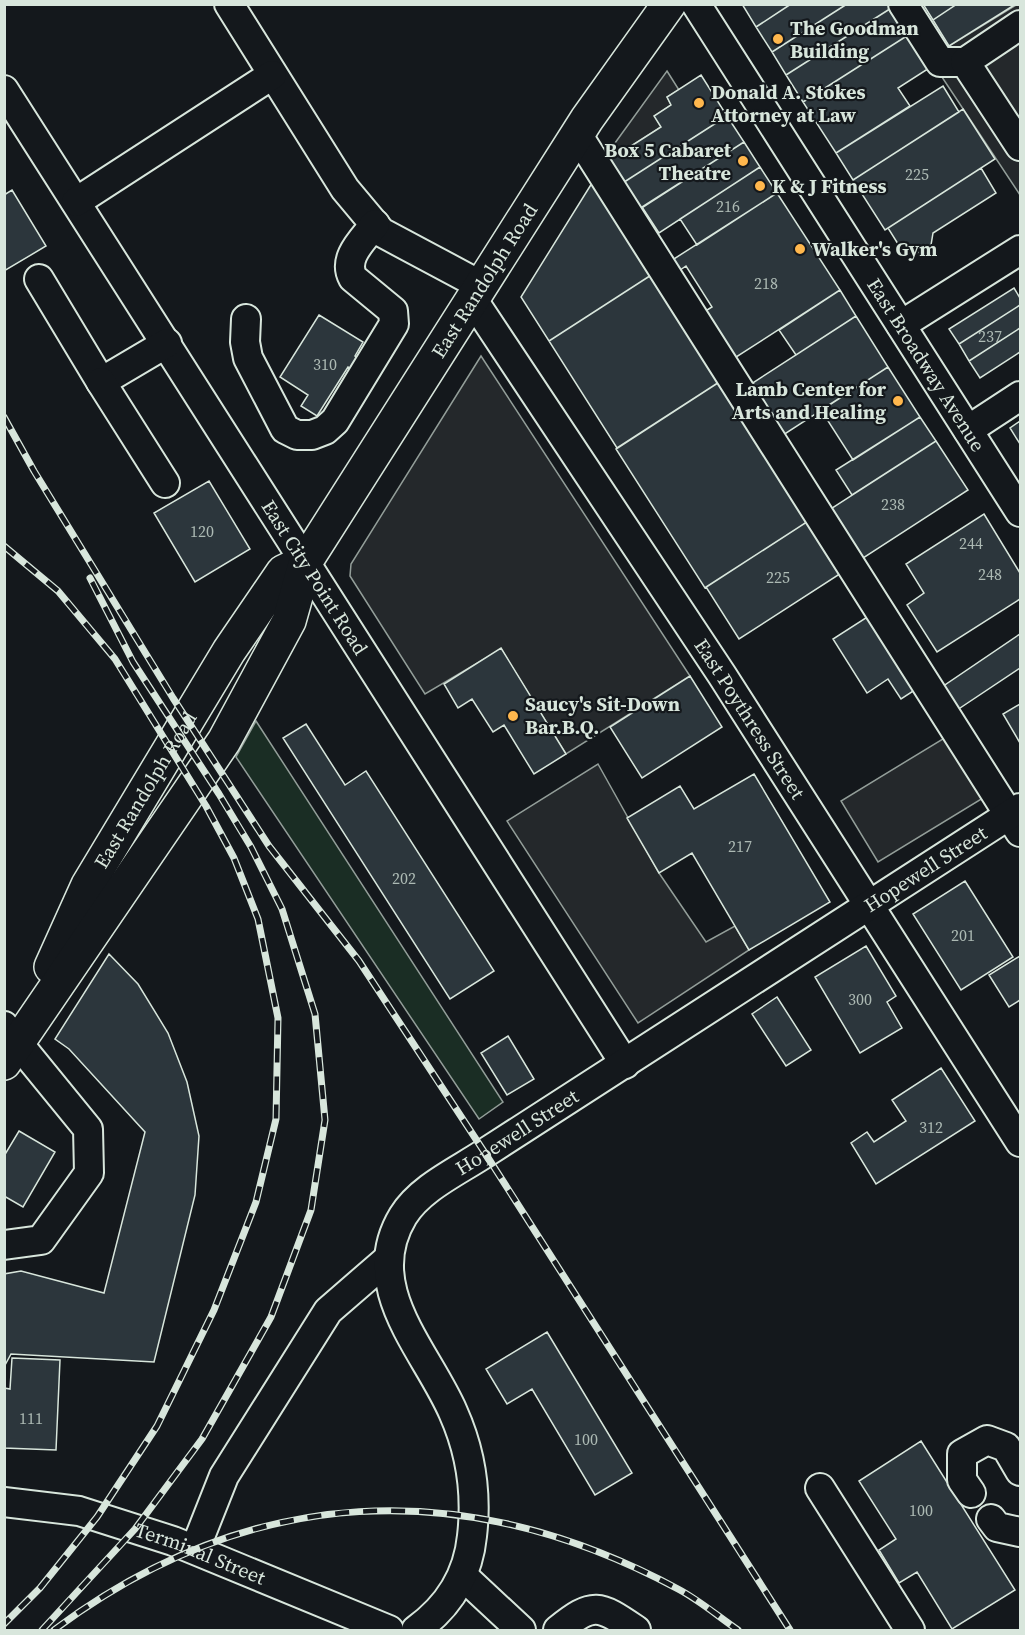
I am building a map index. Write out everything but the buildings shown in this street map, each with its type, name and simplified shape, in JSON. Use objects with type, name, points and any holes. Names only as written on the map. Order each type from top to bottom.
[{"type":"highway","name":"East Randolph Road","points":[[9,1044],[224,741],[290,621],[306,561],[578,134],[669,4]]},
{"type":"highway","name":"East Randolph Road","points":[[9,1044],[94,875],[229,651],[283,572],[306,561]]},
{"type":"street","points":[[229,4],[345,189],[381,232],[478,293]]},
{"type":"street","name":"East Broadway Avenue","points":[[696,4],[1020,512]]},
{"type":"street","points":[[903,4],[940,62],[965,62],[1020,25]]},
{"type":"street","points":[[965,62],[1020,146]]},
{"type":"street","points":[[76,202],[272,75]]},
{"type":"street","name":"East City Point Road","points":[[4,90],[625,1064]]},
{"type":"street","points":[[578,134],[1017,818]]},
{"type":"street","points":[[246,320],[245,342],[248,357],[285,429],[297,435],[312,435],[325,430],[335,421],[394,324],[393,311],[352,278],[349,272],[348,263],[375,224]]},
{"type":"street","points":[[901,325],[1020,250]]},
{"type":"street","points":[[39,279],[165,483]]},
{"type":"street","name":"East Poythress Street","points":[[478,293],[1020,1142]]},
{"type":"street","points":[[101,382],[167,343]]},
{"type":"street","points":[[968,430],[1020,396]]},
{"type":"street","name":"Hopewell Street","points":[[416,1630],[449,1599],[463,1576],[471,1549],[475,1516],[474,1480],[466,1444],[453,1410],[409,1334],[390,1288],[388,1259],[393,1236],[404,1214],[424,1194],[869,905],[1017,818]]},
{"type":"street","points":[[4,1245],[41,1240],[89,1173],[88,1129],[9,1044]]},
{"type":"street","points":[[195,1549],[224,1476],[328,1311],[388,1259]]},
{"type":"street","points":[[971,1493],[962,1480],[962,1454],[987,1440],[1006,1448],[1020,1471]]},
{"type":"street","points":[[820,1488],[910,1630]]},
{"type":"street","name":"Terminal Street","points":[[4,1502],[79,1511],[195,1549],[389,1630]]},
{"type":"street","points":[[991,1519],[997,1527],[1020,1532]]},
{"type":"street","points":[[463,1576],[521,1630]]},
{"type":"street","points":[[558,1630],[582,1611],[598,1609],[636,1630]]},
{"type":"green space","points":[[256,721],[503,1102],[479,1119],[236,757]]},
{"type":"shaded area","points":[[1016,5],[1020,5],[1020,195],[934,65],[949,46]]},
{"type":"shaded area","points":[[667,71],[679,90],[667,97],[671,105],[655,116],[661,127],[603,164],[602,161]]},
{"type":"shaded area","points":[[481,356],[690,676],[566,754],[501,649],[425,694],[350,576],[351,564]]},
{"type":"shaded area","points":[[951,734],[988,795],[878,862],[841,801]]},
{"type":"shaded area","points":[[598,764],[659,873],[706,942],[735,926],[749,950],[638,1023],[507,821]]},
{"type":"railway","points":[[4,417],[34,471],[173,698],[269,846],[359,961],[485,1153],[790,1630]]},
{"type":"railway","points":[[4,546],[58,591],[115,659],[206,806],[234,858],[258,919],[278,1018],[276,1119],[256,1202],[214,1310],[157,1426],[97,1517],[40,1588],[4,1624]]},
{"type":"railway","points":[[42,1630],[135,1529],[202,1439],[271,1317],[311,1210],[325,1120],[315,1014],[282,909],[251,847],[133,662],[90,578]]},
{"type":"railway","points":[[54,1630],[128,1582],[204,1546],[281,1523],[359,1512],[438,1513],[518,1526],[598,1552],[678,1589],[738,1630]]},
{"type":"place","name":"The Goodman Building","points":[[778,39]]},
{"type":"place","name":"Donald A. Stokes Attorney at Law","points":[[699,103]]},
{"type":"place","name":"Box 5 Cabaret Theatre","points":[[743,161]]},
{"type":"place","name":"K & J Fitness","points":[[760,186]]},
{"type":"place","name":"Walker's Gym","points":[[800,249]]},
{"type":"place","name":"Lamb Center for Arts and Healing","points":[[898,401]]},
{"type":"place","name":"Saucy's Sit-Down Bar.B.Q.","points":[[513,716]]}]
